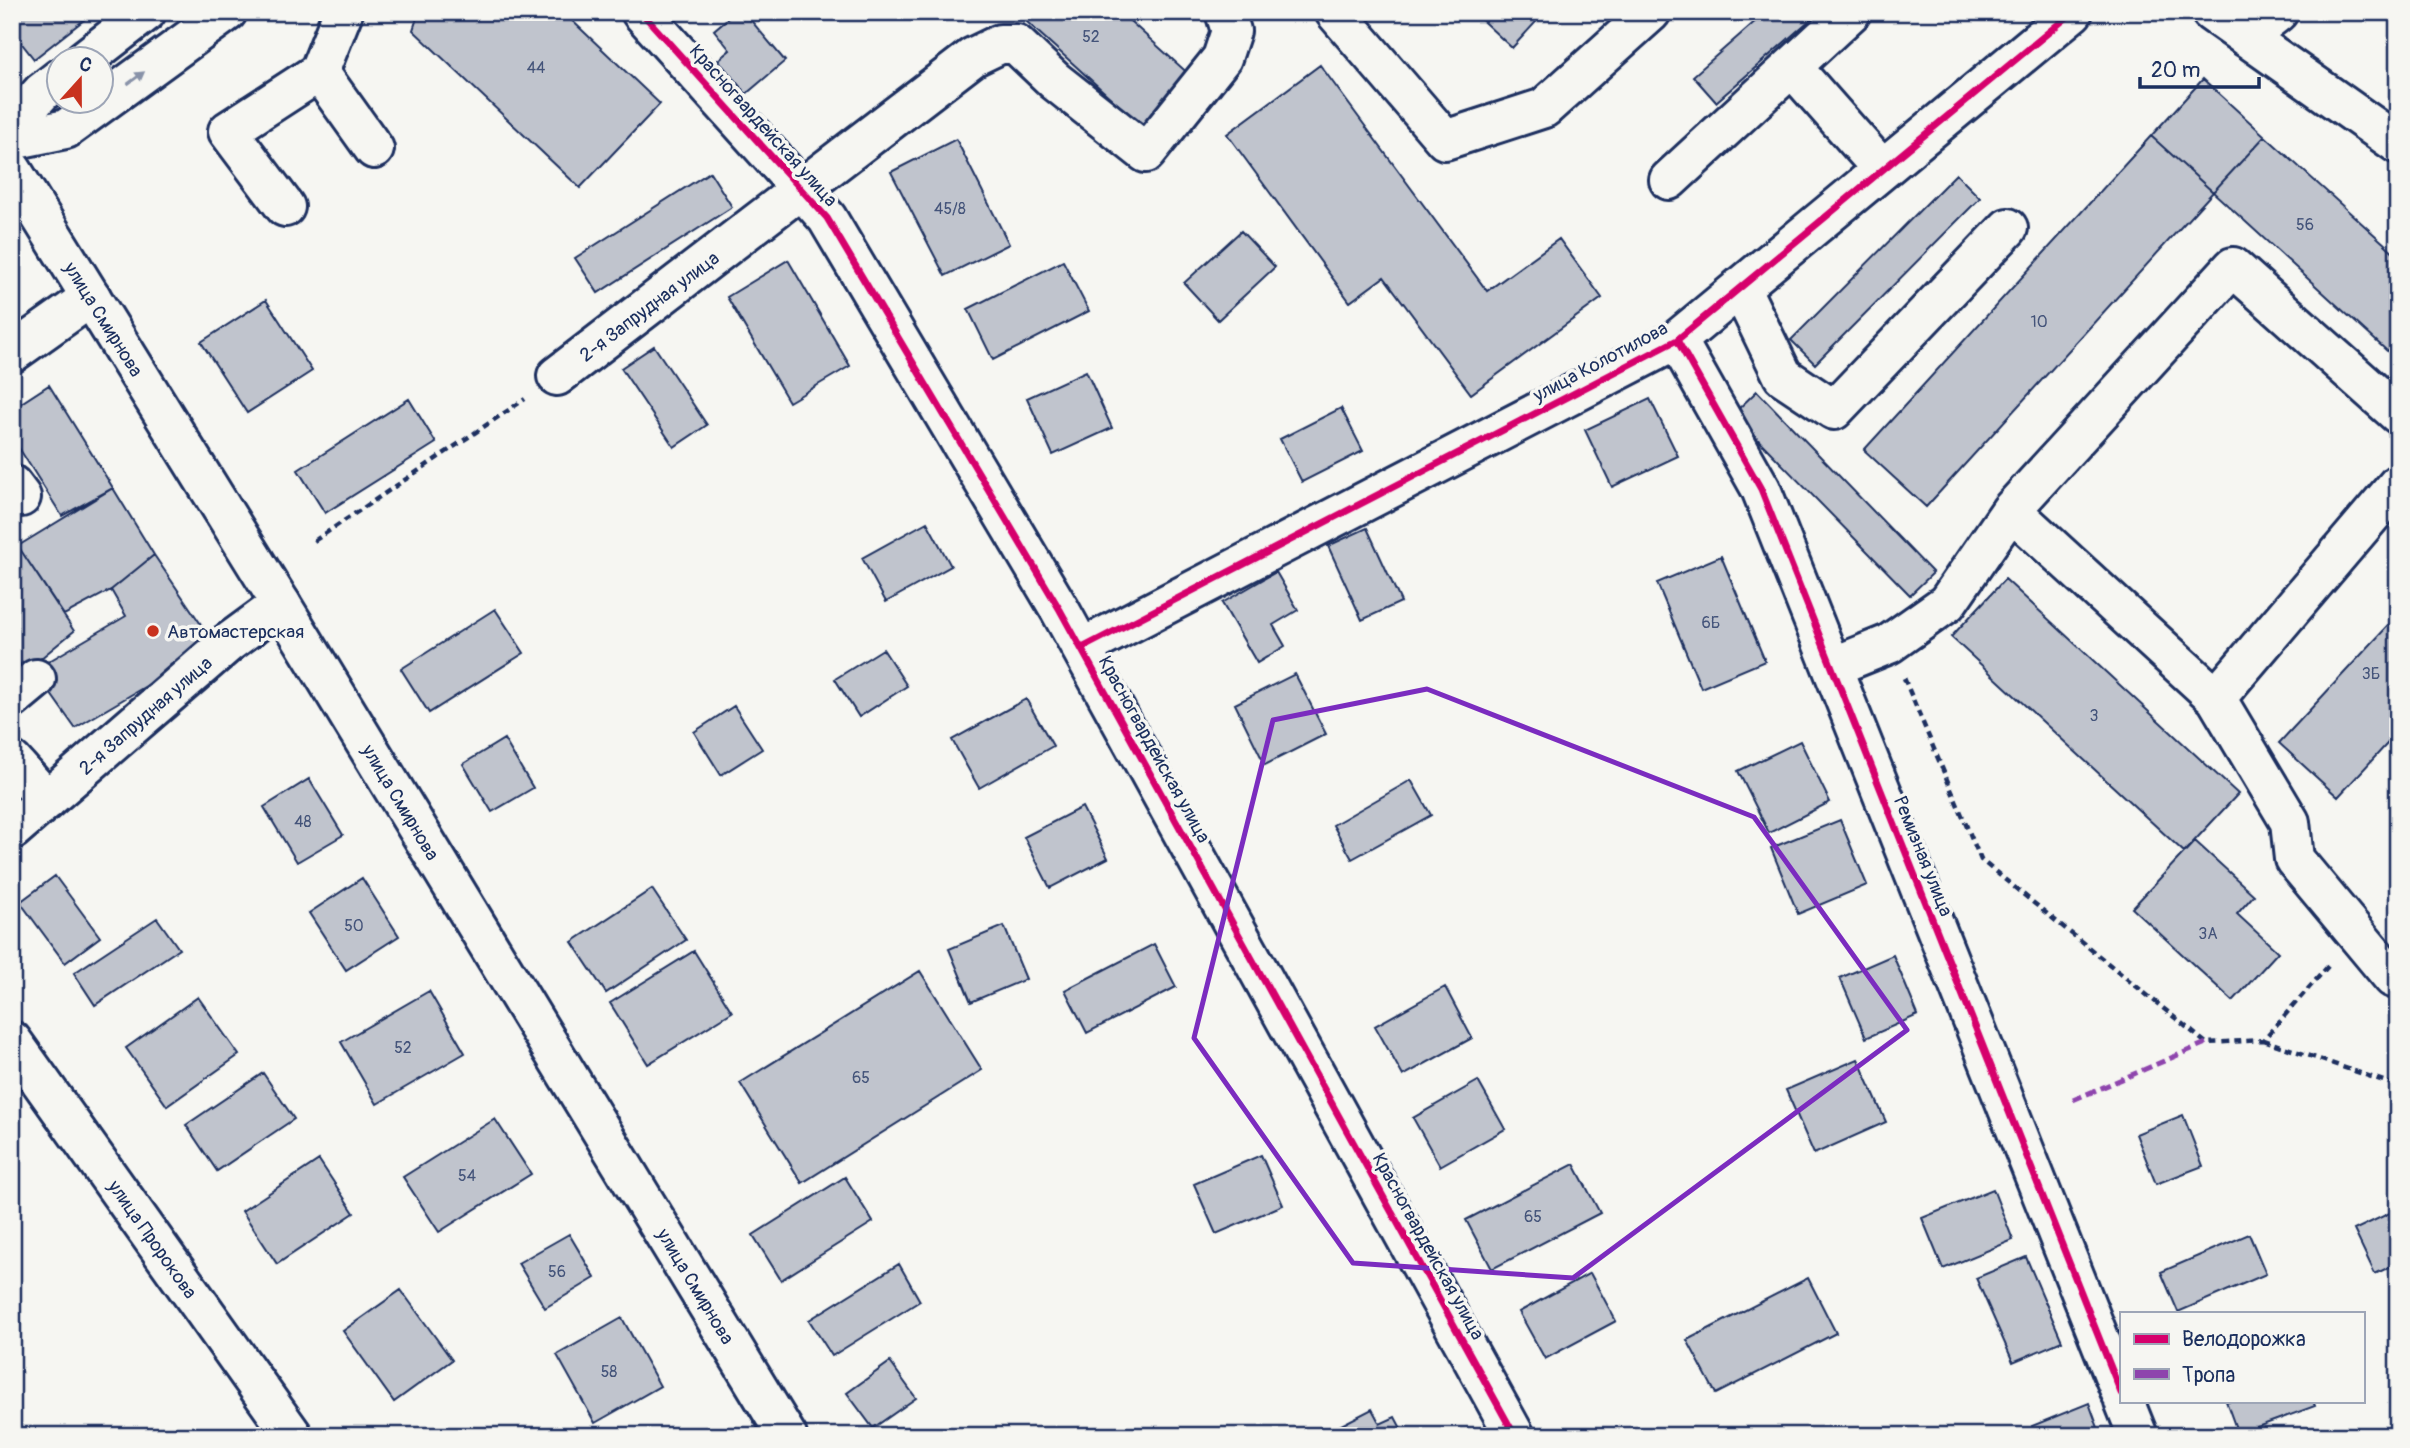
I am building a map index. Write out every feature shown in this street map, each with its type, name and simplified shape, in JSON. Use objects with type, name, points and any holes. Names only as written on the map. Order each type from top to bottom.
[{"type":"main road","points":[[102,46],[146,12]]},
{"type":"main road","points":[[12,141],[66,129],[227,12]]},
{"type":"main road","points":[[285,207],[228,131],[319,72],[343,12]]},
{"type":"main road","name":"Красногвардейская улица","points":[[641,12],[827,218],[1082,648],[1515,1436]]},
{"type":"main road","name":"2-я Запрудная улица","points":[[557,376],[973,57],[1000,44],[1016,44],[1055,81],[1146,153],[1222,58],[1231,31],[1225,12]]},
{"type":"main road","points":[[1335,12],[1445,140],[1544,108],[1651,12]]},
{"type":"main road","points":[[1669,180],[1851,12]]},
{"type":"main road","name":"улица Колотилова","points":[[1082,648],[1677,340],[2073,12]]},
{"type":"main road","points":[[2211,12],[2398,144]]},
{"type":"main road","points":[[2246,37],[2278,12]]},
{"type":"main road","points":[[1792,67],[1882,169]]},
{"type":"main road","points":[[319,72],[374,149]]},
{"type":"main road","points":[[12,125],[46,89]]},
{"type":"main road","name":"улица Смирнова","points":[[12,170],[281,604],[787,1436]]},
{"type":"main road","points":[[1740,287],[1783,376],[1833,410],[2008,228]]},
{"type":"main road","points":[[1832,667],[1889,644],[1947,603],[2011,510],[2233,267],[2398,414]]},
{"type":"main road","points":[[12,354],[91,297]]},
{"type":"main road","name":"Ремизная улица","points":[[1677,340],[1761,489],[2120,1390]]},
{"type":"main road","points":[[2216,698],[2398,484]]},
{"type":"main road","points":[[2011,510],[2216,698],[2290,821],[2294,859],[2396,986]]},
{"type":"main road","name":"2-я Запрудная улица","points":[[12,830],[228,643],[281,604]]},
{"type":"main road","points":[[12,761],[47,800]]},
{"type":"main road","name":"улица Пророкова","points":[[12,1041],[293,1436]]},
{"type":"main road","points":[[2124,1402],[2138,1436]]},
{"type":"path","points":[[314,541],[557,376]]},
{"type":"path","points":[[1889,644],[1981,860],[2206,1043],[2263,1040],[2398,1086]]},
{"type":"path","points":[[2263,1040],[2356,934]]},
{"type":"highlighted area","points":[[1427,689],[1754,817],[1907,1030],[1573,1278],[1353,1263],[1194,1038],[1273,720]]},
{"type":"building","points":[[12,12],[94,12],[51,46],[46,46],[46,50],[34,59],[12,31]]},
{"type":"building","points":[[419,12],[563,12],[660,104],[580,188],[413,30]]},
{"type":"building","points":[[735,12],[744,12],[785,61],[746,94],[718,60],[730,50],[714,30]]},
{"type":"building","points":[[1016,12],[1120,12],[1192,77],[1145,129]]},
{"type":"building","points":[[1473,12],[1545,12],[1512,48]]},
{"type":"building","points":[[1766,12],[1819,12],[1716,102],[1693,76]]},
{"type":"building","points":[[1320,65],[1487,291],[1559,239],[1602,298],[1471,394],[1384,277],[1350,302],[1227,134]]},
{"type":"building","points":[[2203,79],[2265,136],[2213,192],[2151,136]]},
{"type":"building","points":[[2151,136],[2213,192],[1926,507],[1864,450]]},
{"type":"building","points":[[2265,136],[2398,256],[2398,361],[2213,192]]},
{"type":"building","points":[[956,139],[1009,244],[945,276],[891,172]]},
{"type":"building","points":[[710,172],[732,207],[598,293],[575,258]]},
{"type":"building","points":[[1956,174],[1980,198],[1815,364],[1791,340]]},
{"type":"building","points":[[1241,231],[1275,267],[1218,320],[1184,283]]},
{"type":"building","points":[[788,260],[850,366],[789,402],[727,297]]},
{"type":"building","points":[[1063,261],[1089,311],[993,360],[968,309]]},
{"type":"building","points":[[266,300],[312,371],[247,413],[201,342]]},
{"type":"building","points":[[654,346],[707,425],[674,447],[621,368]]},
{"type":"building","points":[[1086,371],[1112,428],[1053,455],[1027,398]]},
{"type":"building","points":[[49,385],[113,488],[62,516],[12,437],[12,409]]},
{"type":"building","points":[[1757,391],[1933,573],[1910,595],[1733,414]]},
{"type":"building","points":[[409,399],[436,443],[325,513],[298,470]]},
{"type":"building","points":[[1650,399],[1678,456],[1612,487],[1585,430]]},
{"type":"building","points":[[1341,408],[1363,451],[1302,482],[1280,439]]},
{"type":"building","points":[[113,488],[154,555],[111,590],[64,615],[18,546]]},
{"type":"building","points":[[927,522],[951,566],[886,602],[862,558]]},
{"type":"building","points":[[1367,528],[1401,602],[1362,620],[1328,546]]},
{"type":"building","points":[[18,546],[74,631],[12,682],[12,551]]},
{"type":"building","name":"Автомастерская","points":[[154,555],[215,645],[75,728],[34,670],[126,616],[111,590]]},
{"type":"building","points":[[1721,556],[1765,661],[1701,688],[1657,583]]},
{"type":"building","points":[[1276,572],[1298,610],[1273,625],[1285,646],[1257,663],[1222,603]]},
{"type":"building","points":[[2005,579],[2238,794],[2184,852],[1951,637]]},
{"type":"building","points":[[495,609],[524,653],[429,713],[401,669]]},
{"type":"building","points":[[2398,615],[2398,732],[2338,797],[2279,743]]},
{"type":"building","points":[[883,649],[907,686],[859,717],[835,679]]},
{"type":"building","points":[[1295,674],[1326,734],[1265,765],[1235,704]]},
{"type":"building","points":[[1026,699],[1053,746],[979,788],[952,740]]},
{"type":"building","points":[[734,706],[762,749],[721,775],[694,732]]},
{"type":"building","points":[[504,739],[533,788],[492,812],[463,764]]},
{"type":"building","points":[[1800,741],[1830,802],[1769,833],[1738,771]]},
{"type":"building","points":[[309,779],[343,835],[297,862],[264,807]]},
{"type":"building","points":[[1411,780],[1431,815],[1352,859],[1333,825]]},
{"type":"building","points":[[1082,807],[1108,858],[1050,888],[1024,837]]},
{"type":"building","points":[[1840,820],[1867,885],[1798,914],[1771,848]]},
{"type":"building","points":[[2195,841],[2254,895],[2237,914],[2278,952],[2233,1001],[2132,908]]},
{"type":"building","points":[[55,876],[100,937],[65,963],[20,902]]},
{"type":"building","points":[[362,878],[399,936],[346,970],[309,913]]},
{"type":"building","points":[[652,889],[686,940],[606,993],[572,942]]},
{"type":"building","points":[[157,918],[179,949],[95,1005],[74,973]]},
{"type":"building","points":[[1004,926],[1026,979],[971,1002],[949,949]]},
{"type":"building","points":[[1154,944],[1176,987],[1087,1033],[1065,990]]},
{"type":"building","points":[[694,951],[732,1012],[648,1064],[610,1003]]},
{"type":"building","points":[[1893,955],[1918,1015],[1866,1038],[1840,978]]},
{"type":"building","points":[[920,971],[982,1070],[802,1183],[740,1083]]},
{"type":"building","points":[[1445,987],[1472,1038],[1403,1076],[1375,1026]]},
{"type":"building","points":[[429,991],[465,1053],[377,1104],[341,1042]]},
{"type":"building","points":[[198,997],[239,1055],[167,1106],[126,1048]]},
{"type":"building","points":[[1858,1059],[1886,1122],[1814,1154],[1786,1090]]},
{"type":"building","points":[[263,1073],[294,1119],[217,1171],[186,1125]]},
{"type":"building","points":[[1478,1081],[1505,1129],[1440,1166],[1413,1118]]},
{"type":"building","points":[[2183,1115],[2203,1166],[2156,1184],[2136,1134]]},
{"type":"building","points":[[495,1119],[531,1174],[439,1232],[403,1177]]},
{"type":"building","points":[[1261,1155],[1283,1205],[1216,1234],[1194,1184]]},
{"type":"building","points":[[319,1160],[354,1213],[277,1264],[242,1211]]},
{"type":"building","points":[[1574,1164],[1600,1213],[1492,1269],[1466,1220]]},
{"type":"building","points":[[845,1177],[873,1222],[781,1280],[753,1235]]},
{"type":"building","points":[[1993,1189],[2013,1240],[1943,1269],[1922,1218]]},
{"type":"building","points":[[2398,1209],[2398,1263],[2375,1274],[2354,1230]]},
{"type":"building","points":[[569,1234],[595,1278],[545,1308],[518,1263]]},
{"type":"building","points":[[2249,1234],[2266,1274],[2178,1312],[2161,1272]]},
{"type":"building","points":[[2026,1257],[2062,1341],[2013,1362],[1976,1278]]},
{"type":"building","points":[[899,1264],[920,1301],[832,1356],[809,1320]]},
{"type":"building","points":[[1590,1273],[1616,1321],[1545,1359],[1519,1312]]},
{"type":"building","points":[[1808,1278],[1836,1333],[1716,1394],[1687,1340]]},
{"type":"building","points":[[401,1290],[452,1360],[394,1402],[343,1331]]},
{"type":"building","points":[[622,1318],[660,1386],[595,1423],[557,1355]]},
{"type":"building","points":[[890,1362],[916,1398],[873,1428],[847,1393]]},
{"type":"building","points":[[2226,1402],[2313,1402],[2315,1406],[2238,1434]]},
{"type":"building","points":[[2089,1403],[2101,1436],[2036,1436],[2032,1426]]},
{"type":"building","points":[[1372,1409],[1380,1424],[1395,1417],[1405,1436],[1320,1436]]},
{"type":"marked path","points":[[2073,1100],[2206,1043]]},
{"type":"cycle path","points":[[641,12],[827,218],[1060,610],[1515,1436]]},
{"type":"cycle path","points":[[1082,648],[1677,340],[2073,12]]},
{"type":"cycle path","points":[[1677,340],[1761,489],[2120,1390]]},
{"type":"place","name":"Автомастерская","points":[[153,631]]}]
